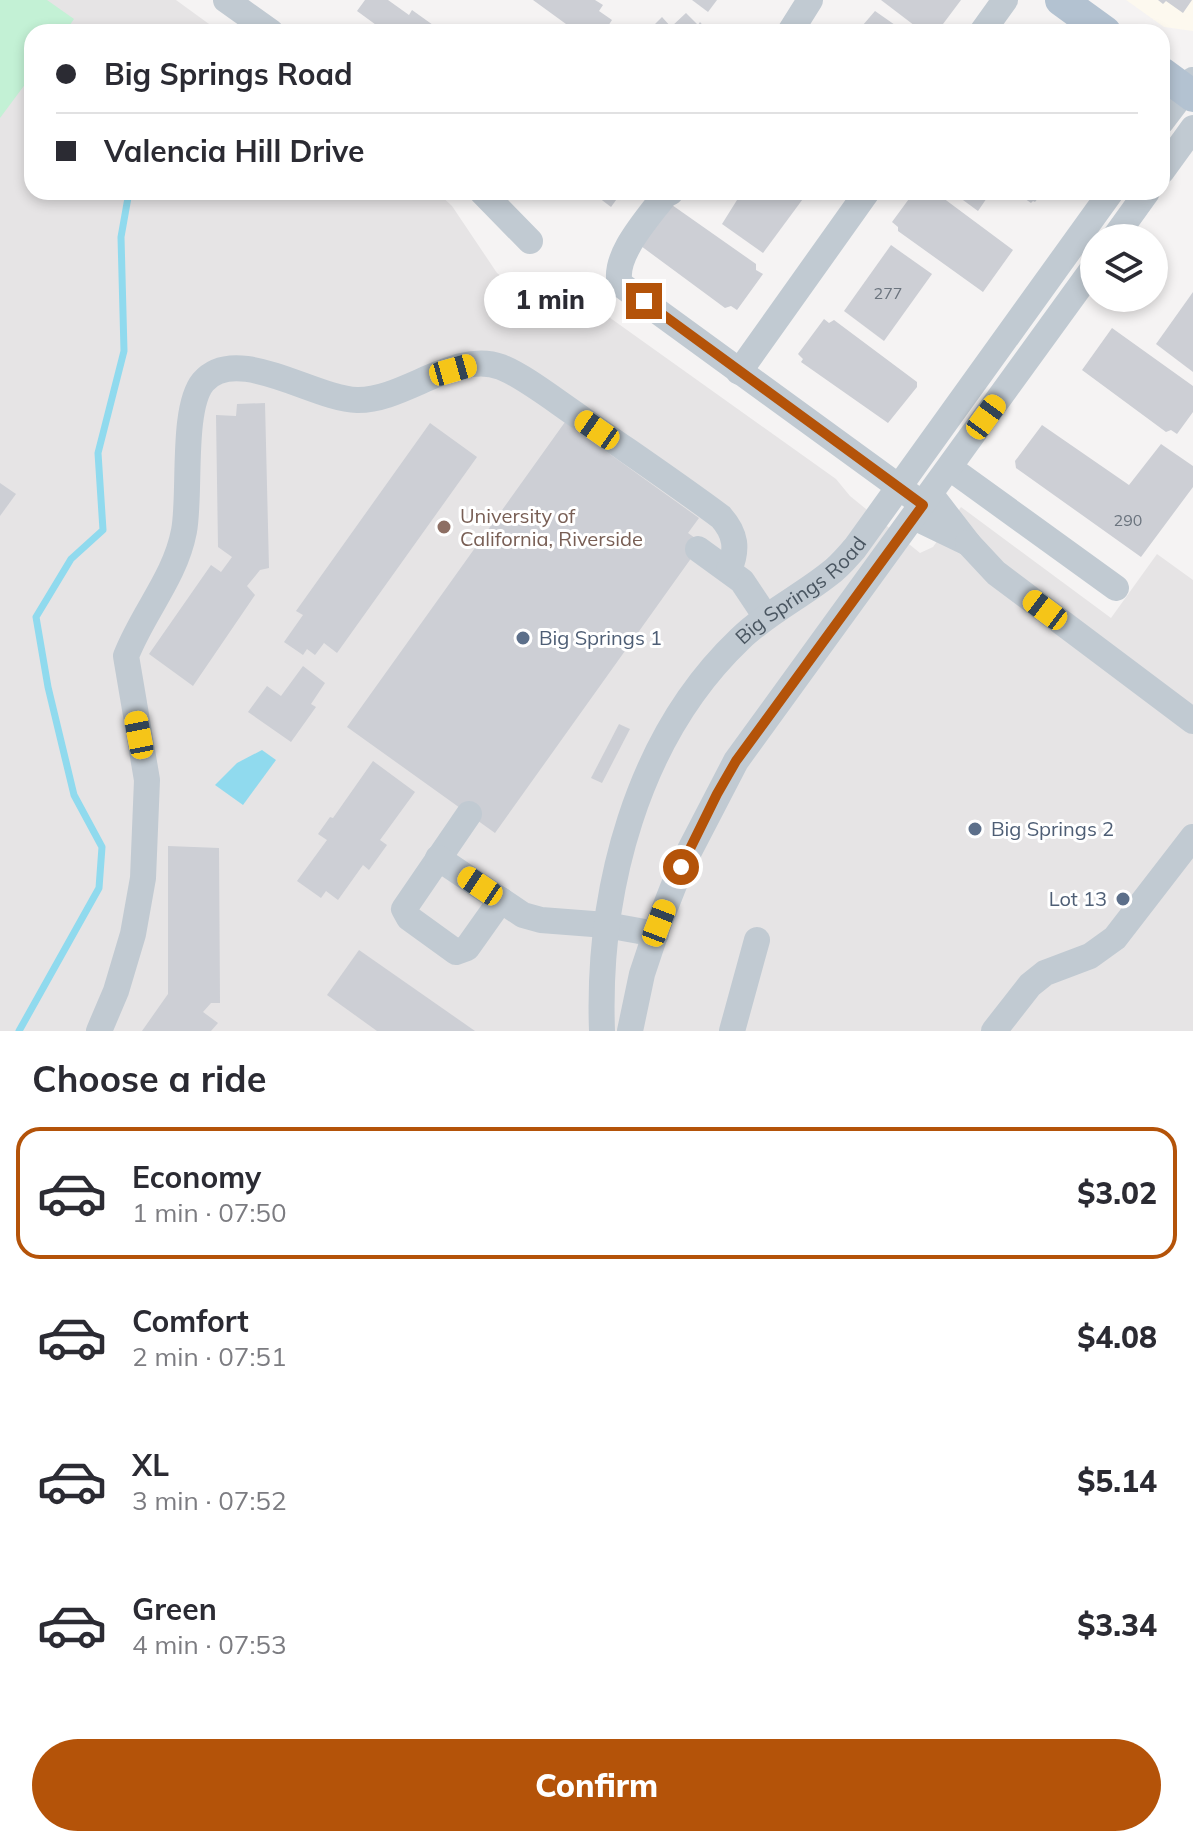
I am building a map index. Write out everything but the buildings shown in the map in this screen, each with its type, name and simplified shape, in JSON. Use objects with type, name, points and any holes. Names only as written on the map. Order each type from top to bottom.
[{"type":"main road","points":[[1066,2],[1095,24]]},
{"type":"street","points":[[226,0],[260,24]]},
{"type":"street","points":[[795,24],[810,0]]},
{"type":"street","points":[[988,24],[1005,0]]},
{"type":"street","points":[[1170,107],[1183,85]]},
{"type":"street","points":[[1170,160],[1193,128]]},
{"type":"street","points":[[490,200],[530,241]]},
{"type":"street","points":[[662,200],[621,260],[617,274],[620,284],[900,488],[968,543],[996,573],[1193,721]]},
{"type":"street","points":[[739,372],[861,200]]},
{"type":"street","name":"Big Springs Road","points":[[602,1031],[600,987],[606,925],[614,877],[630,818],[662,748],[701,682],[741,638],[830,573],[855,548],[1105,200]]},
{"type":"street","points":[[1124,224],[1141,200]]},
{"type":"street","name":"Big Springs Road","points":[[630,1031],[642,974],[681,867],[736,761],[1080,287]]},
{"type":"street","points":[[99,1031],[116,991],[133,934],[143,878],[147,780],[126,656],[132,639],[178,559],[185,528],[191,418],[196,394],[204,380],[221,369],[247,367],[337,398],[359,400],[382,396],[476,363],[501,367],[548,395],[721,517],[731,529],[736,546],[729,570]]},
{"type":"street","points":[[950,468],[1116,588]]},
{"type":"street","points":[[698,549],[742,581],[766,617]]},
{"type":"street","points":[[469,814],[404,909],[409,918],[456,952],[467,948],[501,900]]},
{"type":"street","points":[[994,1031],[1030,985],[1045,973],[1090,956],[1115,938],[1193,837]]},
{"type":"street","points":[[438,858],[523,915],[541,920],[606,925],[656,934]]},
{"type":"street","points":[[732,1031],[757,940]]},
{"type":"shaded area","name":"University of California, Riverside","points":[[0,0],[176,0],[209,24],[24,24],[24,200],[446,200],[497,273],[519,290],[584,305],[606,315],[836,479],[850,496],[920,553],[933,547],[961,507],[1111,618],[1157,554],[1193,580],[1193,1031],[0,1031]]},
{"type":"shaded area","points":[[1126,0],[1193,0],[1193,31],[1160,24]]},
{"type":"green space","points":[[0,0],[47,0],[74,19],[71,24],[24,24],[24,86],[0,118]]},
{"type":"water","points":[[262,750],[276,760],[243,805],[215,785],[237,763]]},
{"type":"waterway","points":[[19,1031],[99,888],[102,847],[74,795],[48,687],[36,617],[71,559],[103,530],[98,453],[124,351],[121,237],[128,200]]},
{"type":"place","name":"University of California, Riverside","points":[[444,527]]},
{"type":"place","name":"Big Springs 1","points":[[523,638]]},
{"type":"place","name":"Big Springs 2","points":[[975,829]]},
{"type":"place","name":"Lot 13","points":[[1123,899]]},
{"type":"route","points":[[644,301],[923,505],[736,761],[681,867]]}]
